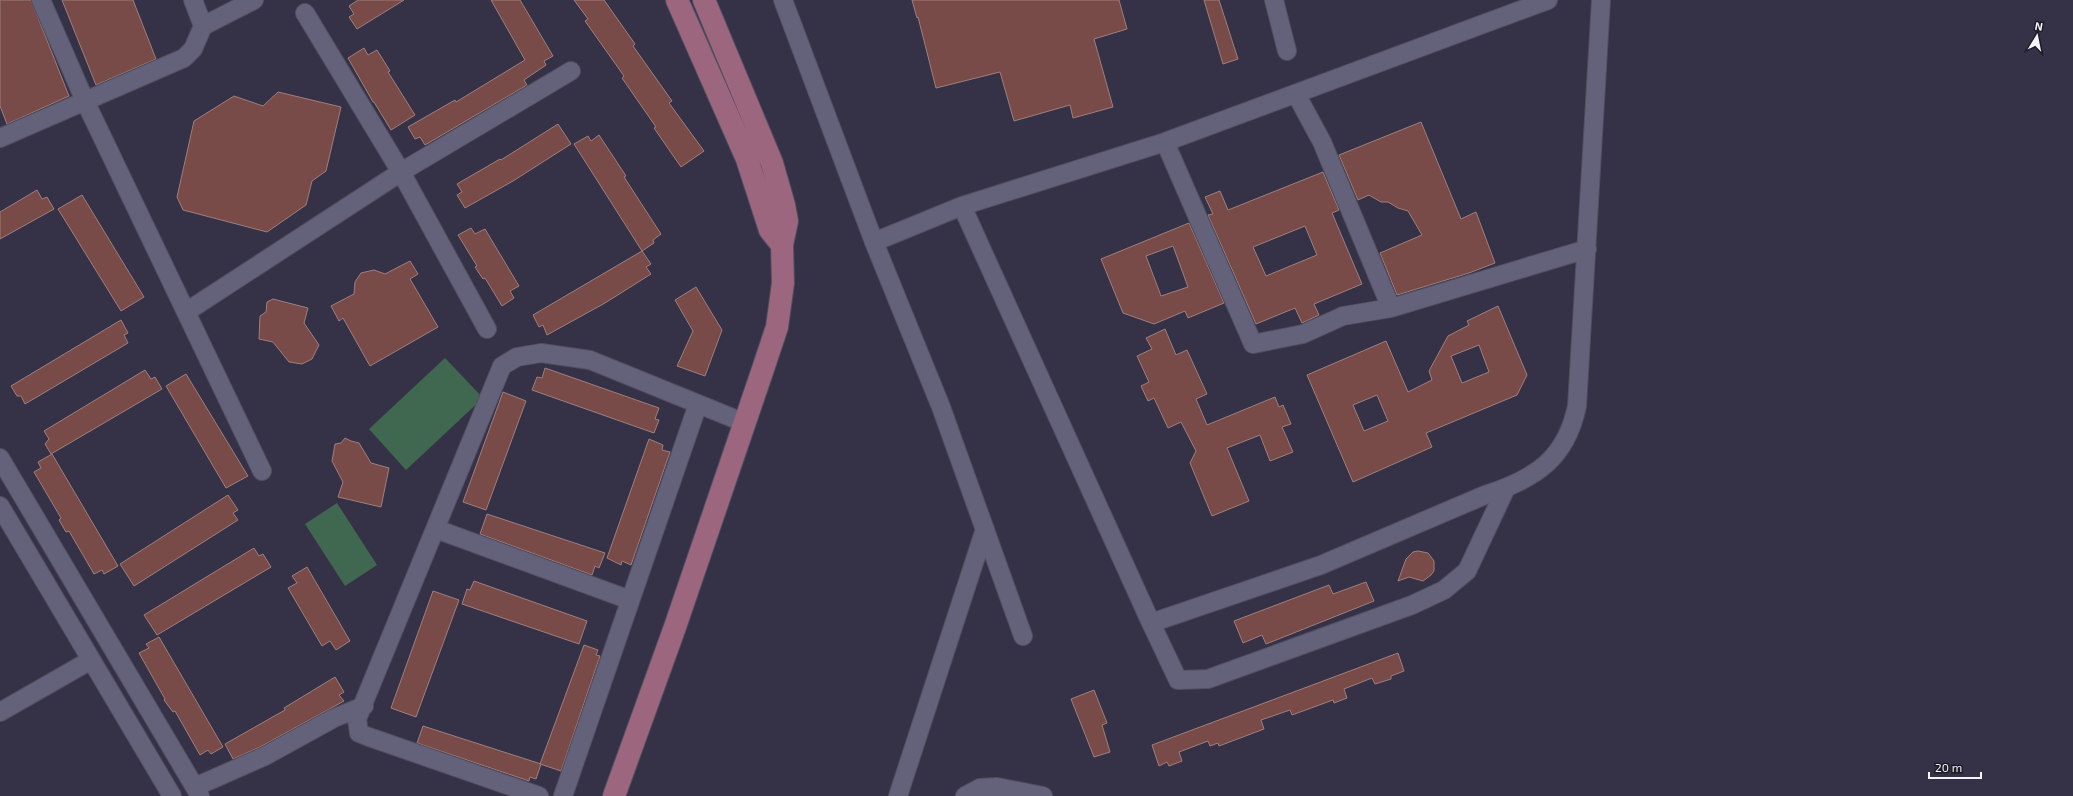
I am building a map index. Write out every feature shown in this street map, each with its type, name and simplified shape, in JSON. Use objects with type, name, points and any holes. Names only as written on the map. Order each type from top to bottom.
[{"type":"main road","points":[[677,0],[747,159],[770,230],[782,245]]},
{"type":"main road","points":[[614,796],[677,620],[777,327],[783,283],[782,245],[787,221],[772,163],[704,0]]},
{"type":"street","points":[[42,0],[86,101],[262,471]]},
{"type":"street","points":[[193,0],[203,26]]},
{"type":"street","points":[[0,138],[184,58],[193,49],[203,26],[254,0]]},
{"type":"street","points":[[782,0],[874,242],[941,407],[1023,636]]},
{"type":"street","points":[[1274,0],[1287,51]]},
{"type":"street","points":[[874,242],[962,206],[1165,142],[1548,0]]},
{"type":"street","points":[[1151,623],[1321,565],[1485,495],[1506,488],[1545,467],[1558,451],[1574,424],[1578,406],[1601,0]]},
{"type":"street","points":[[305,13],[401,172],[487,329]]},
{"type":"street","points":[[186,312],[401,172],[571,71]]},
{"type":"street","points":[[1296,94],[1322,142],[1391,308]]},
{"type":"street","points":[[1165,142],[1253,344],[1303,334],[1343,316],[1391,308],[1587,250]]},
{"type":"street","points":[[962,206],[1178,680],[1208,678],[1412,605],[1444,590],[1467,571],[1506,488]]},
{"type":"street","points":[[539,796],[359,733],[357,719],[364,706],[502,366],[517,357],[541,353],[590,360],[745,423]]},
{"type":"street","points":[[562,796],[698,404]]},
{"type":"street","points":[[0,458],[198,792],[334,718],[364,706]]},
{"type":"street","points":[[0,506],[172,796]]},
{"type":"street","points":[[900,796],[985,529]]},
{"type":"street","points":[[436,530],[630,600]]},
{"type":"street","points":[[0,712],[91,660]]},
{"type":"street","points":[[965,796],[980,788],[997,787],[1043,796]]},
{"type":"green space","points":[[445,358],[483,398],[406,470],[369,429]]},
{"type":"green space","points":[[337,503],[377,565],[345,586],[305,524]]},
{"type":"building","points":[[0,0],[31,0],[69,96],[7,124],[0,106]]},
{"type":"building","points":[[62,0],[133,0],[156,59],[96,85]]},
{"type":"building","points":[[358,0],[404,0],[357,29],[349,17],[354,14],[349,6]]},
{"type":"building","points":[[491,0],[520,0],[553,56],[544,61],[546,65],[524,80],[527,85],[425,145],[420,137],[415,139],[408,127],[455,100],[456,102],[525,60]]},
{"type":"building","points":[[574,0],[604,0],[635,44],[633,46],[672,101],[669,103],[704,151],[681,167],[654,128],[656,127],[622,78],[624,76],[585,21],[588,19]]},
{"type":"building","points":[[912,0],[1119,0],[1127,29],[1094,39],[1113,107],[1073,118],[1070,105],[1014,121],[1000,72],[936,88],[918,17],[917,18]]},
{"type":"building","points":[[1204,0],[1219,0],[1238,59],[1223,64]]},
{"type":"building","points":[[364,48],[368,55],[377,50],[390,71],[388,72],[415,115],[391,130],[348,58]]},
{"type":"building","points":[[278,92],[341,107],[326,171],[312,181],[306,205],[267,232],[183,210],[177,197],[194,121],[234,96],[263,106]]},
{"type":"building","points":[[1421,122],[1461,219],[1476,212],[1495,263],[1469,273],[1397,295],[1380,253],[1422,235],[1408,211],[1398,208],[1388,202],[1381,202],[1369,195],[1358,200],[1339,155]]},
{"type":"building","points":[[558,124],[571,144],[513,181],[465,208],[457,195],[462,192],[457,184],[500,159],[501,160]]},
{"type":"building","points":[[599,135],[661,234],[653,240],[654,243],[642,251],[574,144],[588,136],[591,141]]},
{"type":"building","points":[[1323,172],[1339,210],[1332,213],[1362,284],[1314,304],[1319,315],[1302,323],[1295,308],[1256,324],[1208,215],[1213,214],[1205,197],[1220,191],[1228,210]],"holes":[[[1305,226],[1317,255],[1266,276],[1253,247]]]},
{"type":"building","points":[[37,190],[42,199],[47,197],[54,209],[0,239],[0,212]]},
{"type":"building","points":[[82,195],[144,297],[121,311],[58,209]]},
{"type":"building","points":[[1189,223],[1224,303],[1188,318],[1185,311],[1154,324],[1123,313],[1101,259]],"holes":[[[1173,246],[1188,287],[1161,296],[1146,256]]]},
{"type":"building","points":[[471,228],[475,234],[485,229],[519,286],[510,291],[514,298],[502,306],[485,278],[483,279],[475,267],[477,266],[458,235]]},
{"type":"building","points":[[642,251],[651,264],[646,267],[651,274],[605,303],[547,335],[543,325],[539,327],[533,315]]},
{"type":"building","points":[[410,261],[418,274],[410,279],[438,327],[370,366],[343,318],[339,321],[331,306],[354,294],[355,282],[361,273],[374,270],[385,274]]},
{"type":"building","points":[[696,287],[722,330],[705,376],[677,366],[693,331],[675,300]]},
{"type":"building","points":[[273,299],[308,308],[304,323],[319,345],[312,359],[302,364],[289,362],[273,342],[259,339],[260,316],[266,312],[267,302]]},
{"type":"building","points":[[1498,306],[1527,375],[1517,395],[1426,433],[1432,447],[1353,482],[1307,375],[1386,341],[1408,392],[1432,380],[1429,371],[1448,336],[1469,325],[1467,321]],"holes":[[[1479,345],[1489,372],[1462,383],[1451,356]],[[1377,395],[1388,421],[1364,431],[1353,405]]]},
{"type":"building","points":[[121,320],[128,333],[124,335],[128,343],[25,404],[21,396],[17,396],[11,386]]},
{"type":"building","points":[[1165,329],[1176,355],[1187,350],[1207,394],[1196,399],[1207,425],[1275,397],[1279,407],[1283,405],[1291,424],[1282,427],[1293,452],[1270,461],[1260,435],[1227,448],[1249,501],[1212,516],[1190,463],[1196,451],[1181,422],[1168,428],[1154,398],[1148,401],[1141,386],[1149,382],[1137,356],[1152,349],[1146,338]]},
{"type":"building","points":[[545,368],[659,408],[655,419],[659,420],[654,433],[532,390],[537,377],[542,378]]},
{"type":"building","points":[[145,370],[151,379],[155,377],[162,389],[51,454],[45,444],[49,439],[44,431]]},
{"type":"building","points":[[186,374],[248,476],[226,488],[166,386]]},
{"type":"building","points":[[503,392],[526,401],[486,510],[463,502]]},
{"type":"building","points":[[345,438],[359,443],[371,463],[389,468],[381,507],[338,497],[343,482],[332,461],[335,444],[341,443]]},
{"type":"building","points":[[649,439],[663,445],[662,450],[670,452],[631,565],[622,561],[621,565],[607,558]]},
{"type":"building","points":[[52,454],[118,566],[104,574],[102,570],[94,574],[69,531],[66,532],[59,520],[61,518],[34,472],[41,468],[38,462]]},
{"type":"building","points":[[228,495],[238,510],[233,513],[238,520],[134,586],[120,564]]},
{"type":"building","points":[[487,514],[605,553],[599,568],[595,566],[592,575],[480,534]]},
{"type":"building","points":[[254,548],[259,556],[263,554],[271,567],[157,635],[144,615]]},
{"type":"building","points":[[1418,551],[1428,553],[1434,561],[1434,571],[1423,581],[1409,577],[1398,581],[1406,559],[1413,552]]},
{"type":"building","points":[[307,567],[350,641],[336,650],[330,641],[322,646],[288,588],[297,583],[292,576]]},
{"type":"building","points":[[474,581],[587,621],[579,644],[462,604],[467,589],[470,590]]},
{"type":"building","points":[[1366,582],[1374,601],[1266,644],[1262,635],[1243,643],[1234,621],[1329,585],[1333,594]]},
{"type":"building","points":[[433,591],[459,600],[416,717],[391,708]]},
{"type":"building","points":[[159,637],[223,747],[211,754],[208,750],[200,755],[175,711],[173,712],[164,700],[165,699],[139,653],[149,648],[146,644]]},
{"type":"building","points":[[584,645],[598,650],[596,655],[600,656],[561,771],[540,764]]},
{"type":"building","points":[[1398,653],[1404,671],[1391,676],[1391,679],[1375,684],[1372,678],[1344,689],[1347,698],[1334,703],[1333,700],[1292,715],[1290,710],[1261,720],[1264,729],[1219,746],[1218,743],[1210,746],[1208,741],[1179,752],[1182,761],[1169,766],[1167,762],[1159,766],[1152,745]]},
{"type":"building","points":[[335,677],[344,692],[339,695],[344,701],[260,747],[233,759],[225,744],[285,710],[284,708]]},
{"type":"building","points":[[1094,690],[1107,723],[1102,725],[1110,752],[1094,757],[1071,699]]},
{"type":"building","points":[[423,726],[541,764],[536,779],[530,777],[529,781],[417,743]]}]
